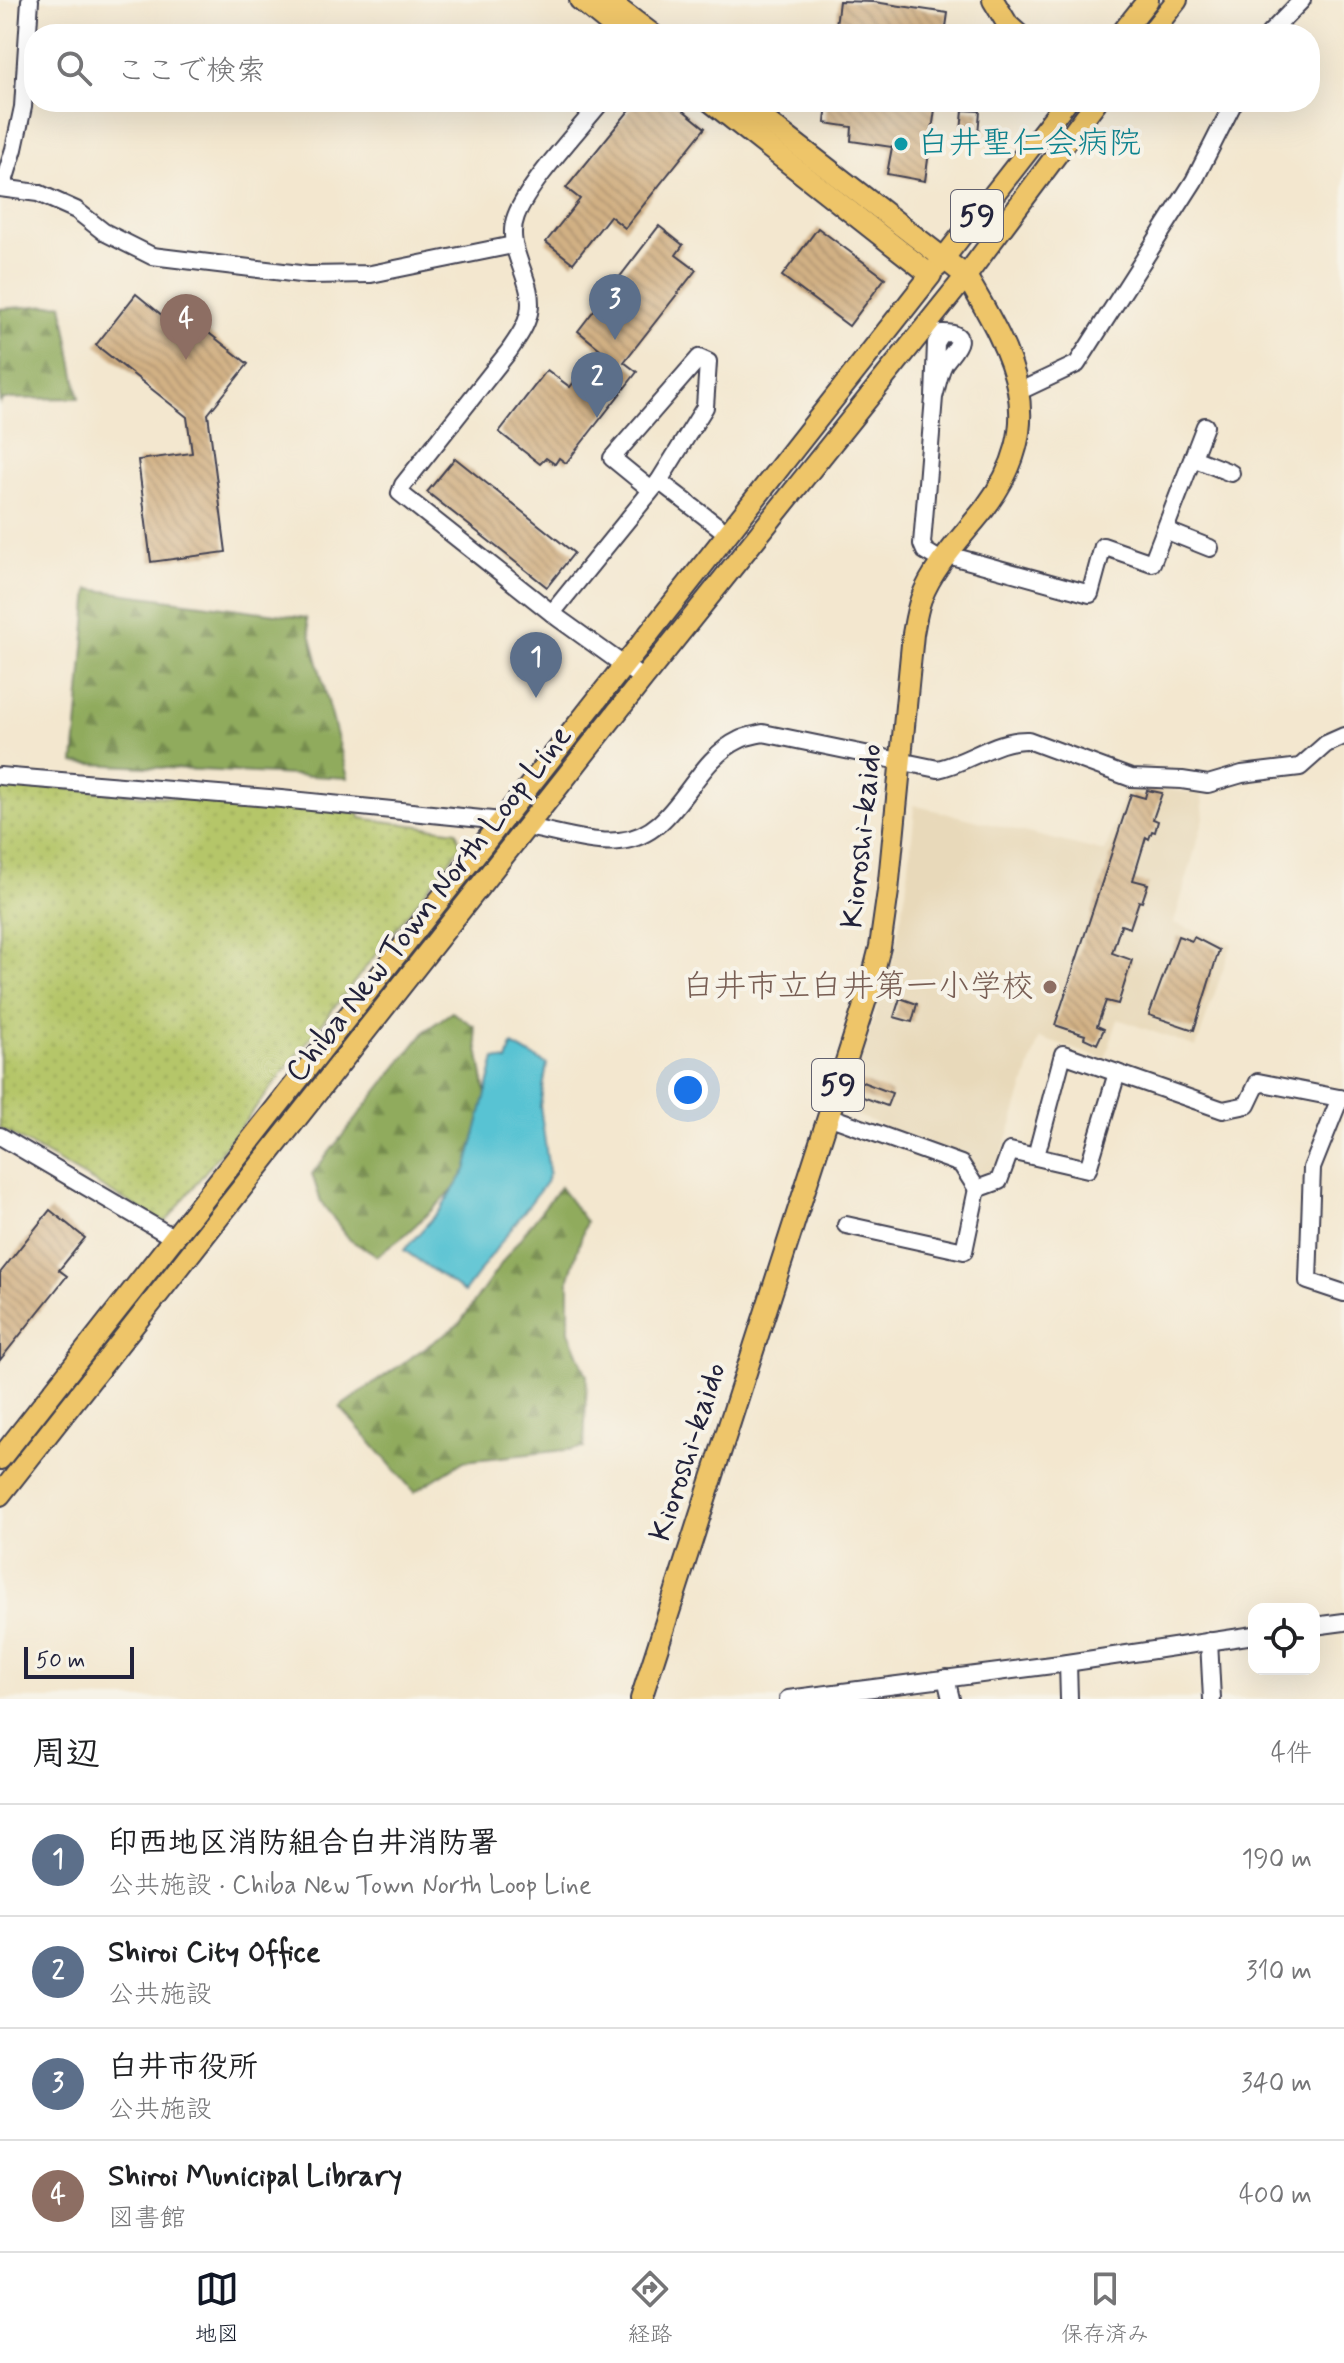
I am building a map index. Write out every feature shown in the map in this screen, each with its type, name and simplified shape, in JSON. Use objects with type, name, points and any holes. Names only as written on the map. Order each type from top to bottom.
[{"type":"main road","points":[[580,0],[610,24]]},
{"type":"main road","points":[[607,0],[639,24]]},
{"type":"main road","points":[[993,0],[1007,24]]},
{"type":"main road","points":[[1129,24],[1148,0]]},
{"type":"main road","points":[[1158,24],[1177,0]]},
{"type":"main road","points":[[725,112],[937,267],[966,276]]},
{"type":"main road","points":[[754,112],[937,267]]},
{"type":"main road","name":"59","points":[[989,314],[952,292],[937,267],[1058,112]]},
{"type":"main road","name":"59","points":[[966,276],[1089,112]]},
{"type":"main road","name":"Chiba New Town North Loop Line","points":[[0,1459],[937,267]]},
{"type":"main road","name":"Chiba New Town North Loop Line","points":[[0,1495],[643,679],[966,276]]},
{"type":"main road","name":"Kioroshi-kaido","points":[[641,1699],[869,990],[880,947],[913,634],[922,598],[934,573],[988,504],[1004,476],[1018,434],[1020,391],[1008,351],[966,276]]},
{"type":"street","points":[[28,24],[30,0]]},
{"type":"street","points":[[1279,24],[1302,0]]},
{"type":"street","points":[[24,92],[14,149],[1,188],[38,193],[76,210],[104,232],[152,256],[308,275],[371,274],[513,245]]},
{"type":"street","points":[[593,112],[529,193],[515,218],[513,245],[530,299],[523,331],[403,485],[400,493],[552,613],[643,679]]},
{"type":"street","points":[[1020,391],[1077,364],[1194,181],[1229,112]]},
{"type":"street","points":[[552,613],[654,485],[705,407],[708,362],[699,358],[612,458],[654,485],[728,534]]},
{"type":"street","points":[[934,397],[922,544],[925,551],[1090,594],[1103,546],[1152,563],[1205,426]]},
{"type":"street","points":[[1193,458],[1231,473]]},
{"type":"street","points":[[1165,530],[1210,548]]},
{"type":"street","points":[[527,827],[615,842],[649,833],[715,759],[738,740],[763,733],[938,769],[962,764],[1013,740],[1028,740],[1131,778],[1208,784],[1242,774],[1300,767],[1326,744],[1344,736]]},
{"type":"street","points":[[0,776],[502,821]]},
{"type":"street","points":[[1036,1156],[1063,1054],[1223,1110],[1247,1105],[1258,1082],[1342,1099],[1312,1168],[1308,1281],[1344,1293]]},
{"type":"street","points":[[977,1189],[999,1181],[1010,1151],[1088,1169],[1117,1073]]},
{"type":"street","points":[[828,1116],[961,1164],[977,1189],[964,1251],[846,1225]]},
{"type":"street","points":[[0,1136],[174,1238]]},
{"type":"street","points":[[1320,1625],[1344,1622]]},
{"type":"street","points":[[788,1699],[1068,1663],[1248,1636]]},
{"type":"street","points":[[1209,1641],[1212,1699]]},
{"type":"street","points":[[1068,1663],[1069,1699]]},
{"type":"street","points":[[946,1678],[951,1699]]},
{"type":"shaded area","name":"白井市立白井第一小学校","points":[[1135,785],[1202,794],[1204,818],[1174,923],[1232,944],[1196,1047],[1118,1019],[1105,1059],[1039,1038],[997,1172],[989,1170],[985,1175],[972,1170],[967,1160],[844,1110],[894,955],[906,891],[913,805],[1105,852],[1126,789]]},
{"type":"green space","points":[[62,304],[79,398],[3,399],[0,403],[0,309]]},
{"type":"green space","points":[[89,589],[306,618],[348,778],[74,763]]},
{"type":"green space","points":[[0,783],[359,813],[360,818],[456,831],[461,846],[165,1223],[0,1128]]},
{"type":"green space","points":[[452,1012],[474,1026],[486,1094],[482,1163],[406,1234],[377,1256],[350,1240],[321,1202],[312,1174],[426,1030]]},
{"type":"green space","points":[[560,1187],[586,1222],[569,1278],[569,1331],[587,1376],[584,1448],[464,1461],[414,1492],[340,1407],[459,1324]]},
{"type":"water","points":[[512,1045],[547,1064],[540,1106],[549,1172],[546,1182],[464,1292],[404,1250],[441,1209],[466,1170],[495,1059],[507,1061]]},
{"type":"building","name":"白井聖仁会病院","points":[[839,1],[874,2],[948,13],[946,24],[836,24]]},
{"type":"building","points":[[628,112],[685,112],[705,128],[625,228],[610,216],[573,263],[546,242],[580,199],[566,188]]},
{"type":"building","name":"白井聖仁会病院","points":[[826,112],[935,112],[925,181],[887,174],[892,147],[851,141],[852,127],[825,123]]},
{"type":"building","points":[[963,112],[980,112],[977,145],[960,144]]},
{"type":"building","points":[[659,226],[683,245],[676,255],[696,270],[624,362],[637,372],[566,463],[559,458],[555,464],[546,458],[540,464],[499,432],[547,370],[570,387],[600,349],[578,331]]},
{"type":"building","points":[[818,228],[885,278],[849,326],[782,276]]},
{"type":"building","points":[[136,294],[163,316],[172,304],[248,364],[208,414],[226,552],[151,562],[138,460],[192,453],[187,417],[96,345]]},
{"type":"building","points":[[455,458],[574,553],[547,587],[427,492]]},
{"type":"building","points":[[1147,790],[1162,793],[1153,819],[1158,821],[1155,832],[1152,831],[1149,839],[1146,837],[1133,880],[1148,884],[1130,928],[1121,925],[1112,953],[1132,960],[1118,1004],[1106,1001],[1097,1026],[1104,1029],[1097,1044],[1084,1038],[1085,1035],[1055,1025],[1131,794],[1145,798]]},
{"type":"building","points":[[1178,936],[1192,941],[1194,937],[1219,950],[1194,1030],[1149,1015]]},
{"type":"building","points":[[900,998],[917,1004],[912,1022],[894,1017]]},
{"type":"building","points":[[857,1080],[892,1093],[887,1106],[852,1093]]},
{"type":"building","points":[[50,1210],[85,1238],[59,1270],[67,1276],[0,1360],[0,1273]]},
{"type":"place","name":"白井聖仁会病院","points":[[901,144]]},
{"type":"place","name":"白井市役所","points":[[615,340]]},
{"type":"place","name":"Shiroi Municipal Library","points":[[186,360]]},
{"type":"place","name":"Shiroi City Office","points":[[597,418]]},
{"type":"place","name":"印西地区消防組合白井消防署","points":[[536,698]]},
{"type":"place","name":"白井市立白井第一小学校","points":[[1050,987]]}]
